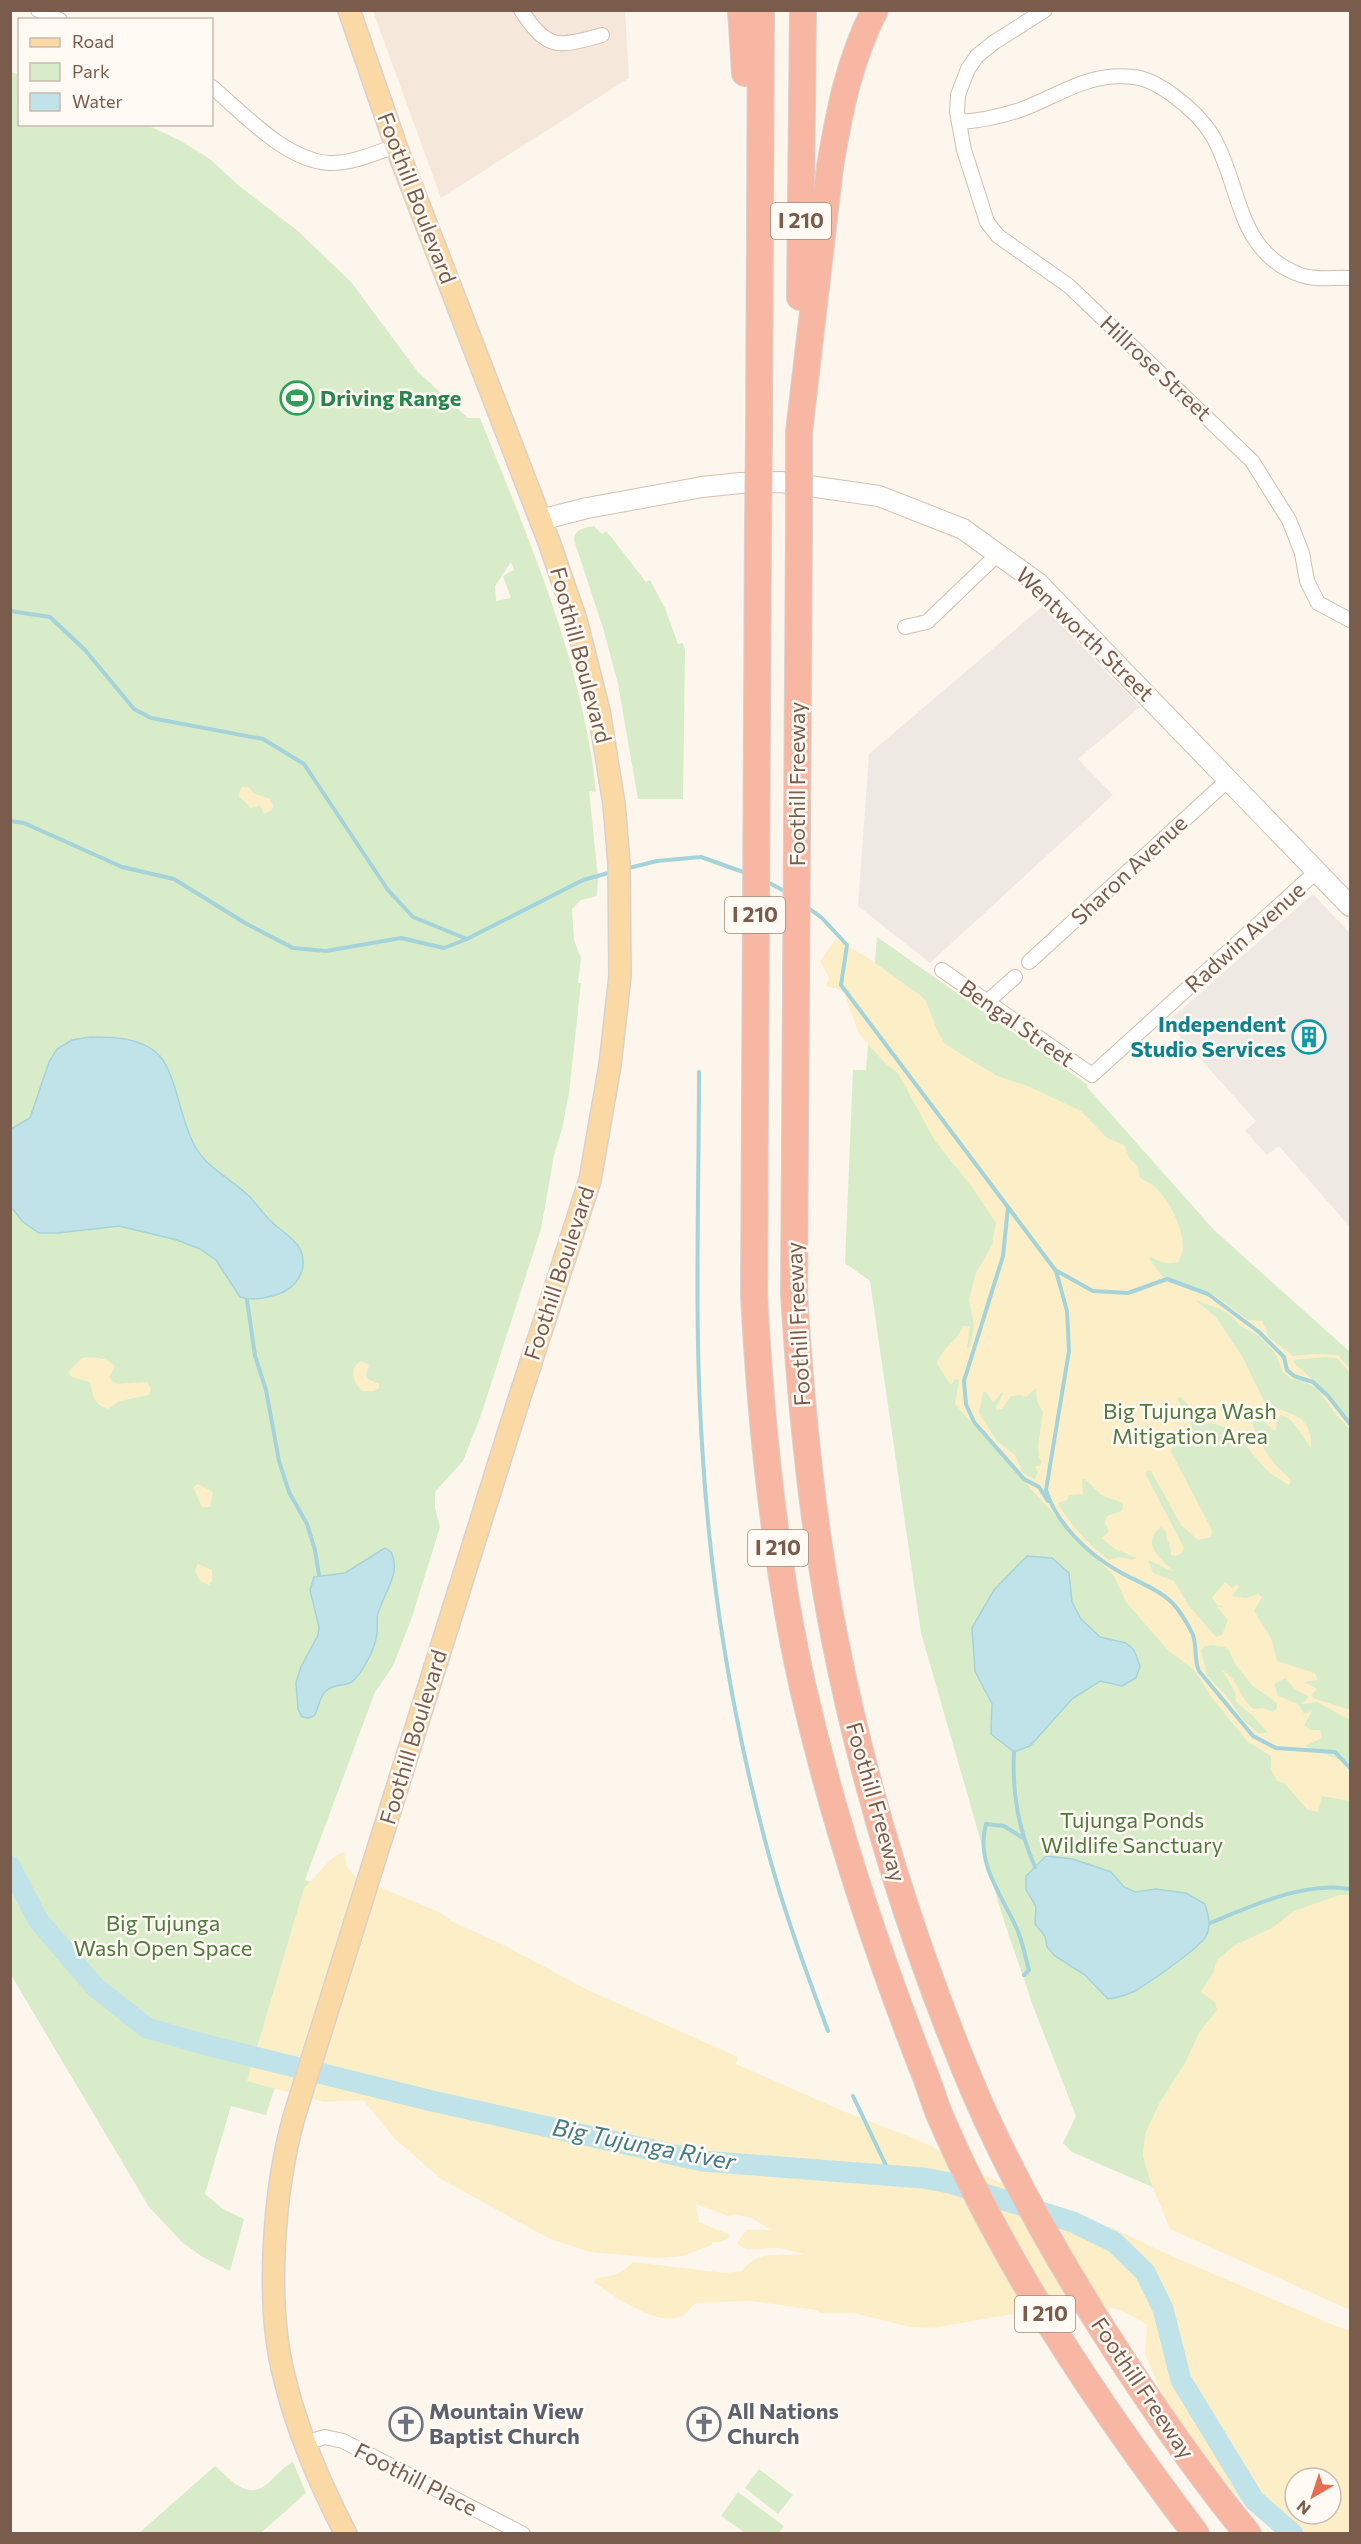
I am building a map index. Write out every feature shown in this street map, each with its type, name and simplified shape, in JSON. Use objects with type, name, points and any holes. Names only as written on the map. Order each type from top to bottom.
[{"type":"highway","points":[[741,10],[760,312]]},
{"type":"highway","name":"Foothill Freeway","points":[[761,10],[753,1246],[755,1324],[765,1442],[785,1593],[803,1687],[840,1832],[897,2003],[940,2115],[960,2159],[1031,2291],[1088,2384],[1139,2458],[1196,2534]]},
{"type":"highway","name":"Foothill Freeway","points":[[802,10],[793,1246],[796,1329],[810,1478],[827,1598],[843,1678],[880,1821],[941,2007],[976,2095],[1042,2228],[1092,2312],[1179,2442],[1248,2534]]},
{"type":"highway","points":[[799,432],[836,129],[852,60],[875,10]]},
{"type":"main road","name":"Foothill Boulevard","points":[[346,2534],[305,2443],[283,2376],[277,2333],[274,2274],[277,2206],[282,2171],[294,2117],[590,1180],[616,1019],[620,976],[619,863],[608,756],[573,610],[396,146],[349,10]]},
{"type":"main road","name":"Wentworth Street","points":[[540,520],[587,508],[702,487],[781,482],[879,496],[963,529],[1038,583],[1350,906]]},
{"type":"street","points":[[38,10],[56,18]]},
{"type":"street","points":[[522,10],[539,35],[550,41],[560,44],[602,35]]},
{"type":"street","name":"Hillrose Street","points":[[1045,10],[993,43],[977,56],[968,69],[958,94],[959,122],[964,150],[987,222],[998,236],[1069,286],[1252,461],[1289,520],[1302,553],[1307,581],[1318,603],[1350,620]]},
{"type":"street","points":[[959,122],[976,121],[1018,111],[1068,87],[1088,81],[1132,76],[1149,81],[1180,101],[1209,131],[1218,147],[1249,230],[1265,255],[1290,270],[1312,278],[1350,278]]},
{"type":"street","points":[[213,88],[283,148],[312,160],[330,163],[349,161],[396,146]]},
{"type":"street","points":[[905,627],[927,622],[999,553]]},
{"type":"street","name":"Sharon Avenue","points":[[1029,962],[1229,779]]},
{"type":"street","name":"Radwin Avenue","points":[[1092,1075],[1317,871]]},
{"type":"street","name":"Bengal Street","points":[[942,970],[1092,1075]]},
{"type":"street","points":[[987,1002],[1015,977]]},
{"type":"street","name":"Foothill Place","points":[[305,2443],[325,2437],[343,2441],[523,2534]]},
{"type":"shaded area","points":[[373,11],[625,11],[629,78],[441,198]]},
{"type":"shaded area","points":[[1043,606],[1140,707],[1078,759],[1113,795],[930,963],[858,906],[869,754]]},
{"type":"shaded area","points":[[1313,894],[1350,933],[1350,1227],[1279,1146],[1267,1155],[1245,1131],[1256,1121],[1167,1022]]},
{"type":"green space","name":"Big Tujunga Wash Open Space","points":[[11,72],[18,75],[18,126],[149,126],[179,140],[210,159],[238,185],[298,231],[351,282],[418,372],[468,418],[480,418],[517,509],[566,648],[589,744],[596,792],[589,791],[598,877],[597,896],[581,900],[572,909],[574,940],[581,958],[578,983],[581,983],[569,1093],[554,1155],[541,1229],[481,1415],[463,1461],[435,1492],[435,1508],[440,1527],[412,1617],[393,1666],[375,1692],[305,1880],[326,1887],[334,1901],[266,2115],[231,2106],[205,2194],[223,2209],[244,2219],[230,2271],[201,2256],[182,2242],[149,2207],[11,1975]],"holes":[[[511,562],[514,570],[503,576],[511,598],[496,601],[495,586]]]},
{"type":"green space","points":[[594,526],[602,534],[606,531],[646,582],[650,580],[665,608],[678,644],[683,643],[685,650],[683,799],[638,799],[618,684],[603,628],[574,540],[578,531]]},
{"type":"green space","name":"Big Tujunga Wash Mitigation Area","points":[[877,937],[1088,1085],[1087,1087],[1214,1230],[1350,1352],[1350,2273],[1072,2152],[1063,2143],[1076,2116],[1033,2006],[1002,1915],[921,1633],[870,1281],[845,1263],[853,1070],[866,1070]]},
{"type":"green space","points":[[293,2462],[306,2493],[261,2533],[139,2533],[215,2466],[239,2486],[252,2490],[267,2484]]},
{"type":"green space","points":[[759,2469],[793,2495],[778,2514],[745,2488]]},
{"type":"green space","points":[[738,2492],[784,2526],[779,2533],[745,2533],[721,2516]]},
{"type":"sand","points":[[241,787],[249,787],[253,793],[270,799],[273,805],[272,810],[264,814],[260,805],[251,808],[239,796]]},
{"type":"sand","points":[[836,939],[868,958],[926,1001],[945,1044],[997,1076],[1030,1087],[1081,1111],[1107,1138],[1124,1145],[1130,1159],[1138,1166],[1139,1177],[1164,1197],[1182,1235],[1182,1255],[1178,1262],[1158,1261],[1151,1257],[1149,1259],[1163,1277],[1214,1295],[1248,1320],[1262,1321],[1269,1337],[1293,1356],[1338,1355],[1350,1369],[1350,1373],[1337,1358],[1324,1357],[1293,1362],[1336,1403],[1348,1421],[1350,1429],[1336,1415],[1317,1388],[1301,1380],[1291,1379],[1283,1372],[1275,1353],[1259,1336],[1239,1325],[1233,1317],[1220,1309],[1195,1300],[1216,1317],[1243,1358],[1263,1399],[1302,1420],[1307,1426],[1311,1448],[1288,1418],[1281,1415],[1277,1418],[1276,1430],[1273,1430],[1255,1412],[1252,1415],[1259,1440],[1274,1463],[1291,1481],[1289,1485],[1259,1462],[1232,1432],[1215,1424],[1204,1423],[1181,1397],[1177,1398],[1192,1427],[1189,1444],[1173,1445],[1171,1452],[1212,1530],[1211,1537],[1198,1540],[1181,1525],[1151,1471],[1147,1470],[1146,1475],[1184,1548],[1182,1553],[1176,1556],[1171,1555],[1166,1532],[1161,1527],[1152,1539],[1152,1545],[1159,1557],[1174,1572],[1148,1560],[1153,1573],[1174,1581],[1189,1606],[1216,1637],[1222,1635],[1228,1620],[1217,1607],[1224,1607],[1216,1604],[1212,1598],[1225,1582],[1232,1588],[1237,1584],[1239,1587],[1232,1596],[1246,1598],[1258,1594],[1262,1597],[1254,1611],[1271,1638],[1277,1661],[1315,1673],[1318,1680],[1304,1682],[1317,1689],[1312,1694],[1313,1698],[1350,1710],[1350,1720],[1317,1702],[1302,1704],[1309,1697],[1295,1689],[1285,1678],[1274,1684],[1278,1696],[1298,1704],[1304,1714],[1312,1711],[1304,1725],[1310,1730],[1320,1730],[1322,1738],[1305,1746],[1350,1764],[1350,1801],[1322,1796],[1318,1812],[1308,1810],[1284,1783],[1277,1781],[1271,1769],[1271,1756],[1248,1742],[1213,1699],[1194,1670],[1168,1650],[1126,1602],[1114,1576],[1067,1529],[955,1404],[959,1380],[955,1379],[951,1385],[937,1364],[963,1326],[970,1326],[967,1348],[970,1347],[974,1326],[969,1299],[976,1273],[992,1245],[996,1223],[972,1187],[935,1141],[898,1073],[885,1063],[859,1034],[844,993],[826,986],[829,978],[820,961]],"holes":[[[1036,1388],[1037,1401],[1043,1412],[1038,1446],[1042,1462],[1040,1466],[1035,1466],[1038,1472],[1035,1479],[1023,1473],[1015,1455],[997,1441],[979,1413],[983,1392],[986,1392],[993,1403],[1001,1393],[1003,1394],[996,1407],[997,1410],[1002,1409],[1011,1396],[1026,1397]],[[1085,1479],[1101,1495],[1123,1503],[1122,1511],[1107,1516],[1105,1523],[1109,1532],[1101,1538],[1115,1549],[1137,1558],[1132,1560],[1120,1557],[1109,1560],[1087,1541],[1068,1519],[1058,1503],[1067,1500],[1069,1495],[1083,1494],[1082,1480]],[[1205,1646],[1225,1647],[1229,1650],[1235,1664],[1253,1686],[1277,1703],[1277,1708],[1273,1712],[1263,1708],[1254,1709],[1245,1700],[1232,1678],[1222,1670],[1235,1692],[1236,1702],[1268,1733],[1258,1733],[1245,1722],[1224,1693],[1207,1676],[1201,1650]]]},
{"type":"sand","points":[[82,1358],[100,1358],[109,1361],[115,1367],[109,1377],[112,1381],[118,1384],[147,1382],[151,1389],[149,1395],[120,1401],[108,1409],[103,1407],[94,1399],[90,1382],[72,1377],[68,1372]]},
{"type":"sand","points":[[361,1361],[369,1365],[366,1375],[368,1379],[379,1384],[379,1388],[374,1391],[362,1391],[356,1384],[354,1371]]},
{"type":"sand","points":[[198,1484],[213,1492],[210,1507],[202,1507],[193,1487]]},
{"type":"sand","points":[[198,1564],[212,1570],[212,1581],[209,1585],[200,1581],[195,1570]]},
{"type":"sand","points":[[344,1852],[347,1867],[356,1877],[441,1913],[453,1922],[504,1945],[588,1990],[738,2057],[736,2064],[848,2113],[913,2138],[933,2147],[952,2161],[1105,2229],[1109,2226],[1167,2254],[1338,2327],[1350,2330],[1350,2533],[1277,2533],[1245,2505],[1187,2436],[1167,2406],[1145,2354],[1147,2325],[1122,2311],[1096,2304],[1077,2303],[932,2328],[910,2327],[854,2313],[821,2313],[816,2310],[752,2301],[696,2303],[682,2316],[672,2319],[661,2318],[636,2309],[612,2295],[594,2282],[596,2278],[617,2274],[633,2262],[725,2273],[742,2271],[763,2256],[804,2254],[779,2248],[755,2250],[741,2247],[737,2243],[746,2230],[771,2230],[752,2218],[728,2216],[696,2204],[699,2222],[730,2235],[726,2239],[712,2242],[712,2245],[682,2256],[658,2258],[589,2252],[550,2239],[441,2179],[395,2139],[363,2100],[324,2102],[247,2081],[304,1888],[328,1863]]},
{"type":"sand","points":[[1339,1895],[1350,1895],[1350,2310],[1170,2229],[1143,2156],[1145,2134],[1160,2102],[1185,2063],[1199,2033],[1217,2010],[1215,2002],[1201,1992],[1213,1973],[1217,1960],[1235,1945],[1272,1928],[1294,1911]]},
{"type":"water","points":[[90,1037],[135,1041],[159,1055],[170,1074],[186,1125],[201,1155],[250,1197],[300,1249],[303,1267],[290,1288],[264,1298],[240,1297],[216,1260],[200,1249],[177,1240],[119,1226],[39,1233],[23,1222],[11,1207],[11,1129],[30,1118],[49,1062],[57,1049],[72,1040]]},
{"type":"water","points":[[385,1548],[391,1552],[394,1560],[393,1576],[377,1616],[375,1644],[369,1657],[352,1682],[330,1688],[320,1699],[314,1716],[302,1717],[298,1709],[296,1682],[301,1667],[318,1635],[319,1627],[310,1590],[314,1577],[345,1573]]},
{"type":"water","points":[[1027,1556],[1052,1558],[1069,1573],[1072,1602],[1081,1619],[1100,1637],[1126,1643],[1134,1650],[1140,1666],[1136,1678],[1122,1686],[1100,1681],[1072,1699],[1030,1746],[1014,1752],[991,1734],[992,1704],[975,1671],[972,1628],[994,1590]]},
{"type":"water","points":[[1046,1856],[1073,1859],[1111,1872],[1124,1887],[1135,1892],[1156,1889],[1186,1893],[1205,1904],[1209,1924],[1208,1932],[1202,1941],[1185,1956],[1141,1987],[1125,1995],[1108,1999],[1085,1975],[1055,1956],[1047,1947],[1045,1936],[1035,1924],[1036,1907],[1026,1889],[1026,1876]]},
{"type":"waterway","points":[[10,611],[50,617],[85,650],[134,709],[151,718],[263,739],[304,764],[388,890],[413,917],[467,939]]},
{"type":"waterway","points":[[10,821],[24,823],[122,867],[174,879],[245,923],[293,948],[326,951],[401,938],[444,948],[467,939],[583,880],[612,872]]},
{"type":"waterway","points":[[625,869],[657,861],[701,857],[746,873]]},
{"type":"waterway","points":[[764,880],[786,892]]},
{"type":"waterway","points":[[807,907],[822,918],[847,945],[841,985],[1056,1271],[1067,1311],[1069,1351],[1046,1490],[1057,1514],[1074,1537],[1096,1556],[1118,1571],[1157,1591],[1176,1607],[1193,1635],[1199,1671],[1253,1736],[1276,1748],[1335,1752],[1350,1768]]},
{"type":"waterway","points":[[699,1072],[700,1398],[706,1496],[717,1601],[734,1705],[770,1859],[828,2031]]},
{"type":"waterway","points":[[1008,1207],[1003,1256],[964,1381],[966,1404],[974,1422],[1024,1479],[1039,1487],[1048,1501]]},
{"type":"waterway","points":[[1057,1271],[1093,1291],[1128,1293],[1167,1279],[1208,1294],[1259,1332],[1284,1357],[1287,1370],[1294,1376],[1313,1382],[1328,1396],[1350,1424]]},
{"type":"waterway","points":[[247,1300],[255,1356],[266,1390],[279,1461],[289,1492],[307,1524],[315,1550],[319,1575]]},
{"type":"waterway","points":[[1014,1752],[1017,1810],[1035,1867]]},
{"type":"waterway","points":[[1023,1838],[1004,1826],[986,1824],[984,1852],[987,1865],[1021,1939],[1029,1970],[1024,1975]]},
{"type":"waterway","name":"Big Tujunga River","points":[[10,1866],[38,1920],[95,1987],[147,2028],[210,2046],[432,2101],[702,2161],[923,2178],[950,2183],[1073,2222],[1114,2242],[1145,2272],[1163,2309],[1181,2380],[1254,2500],[1293,2534]]},
{"type":"waterway","points":[[1210,1923],[1260,1903],[1297,1892],[1333,1887],[1350,1889]]},
{"type":"waterway","points":[[853,2096],[891,2176]]},
{"type":"place","name":"Driving Range","points":[[297,398]]},
{"type":"place","name":"Independent Studio Services","points":[[1309,1037]]},
{"type":"place","name":"Mountain View Baptist Church","points":[[406,2424]]},
{"type":"place","name":"All Nations Church","points":[[704,2424]]},
{"type":"park label","name":"Tujunga Ponds Wildlife Sanctuary","points":[[1132,1832]]}]
